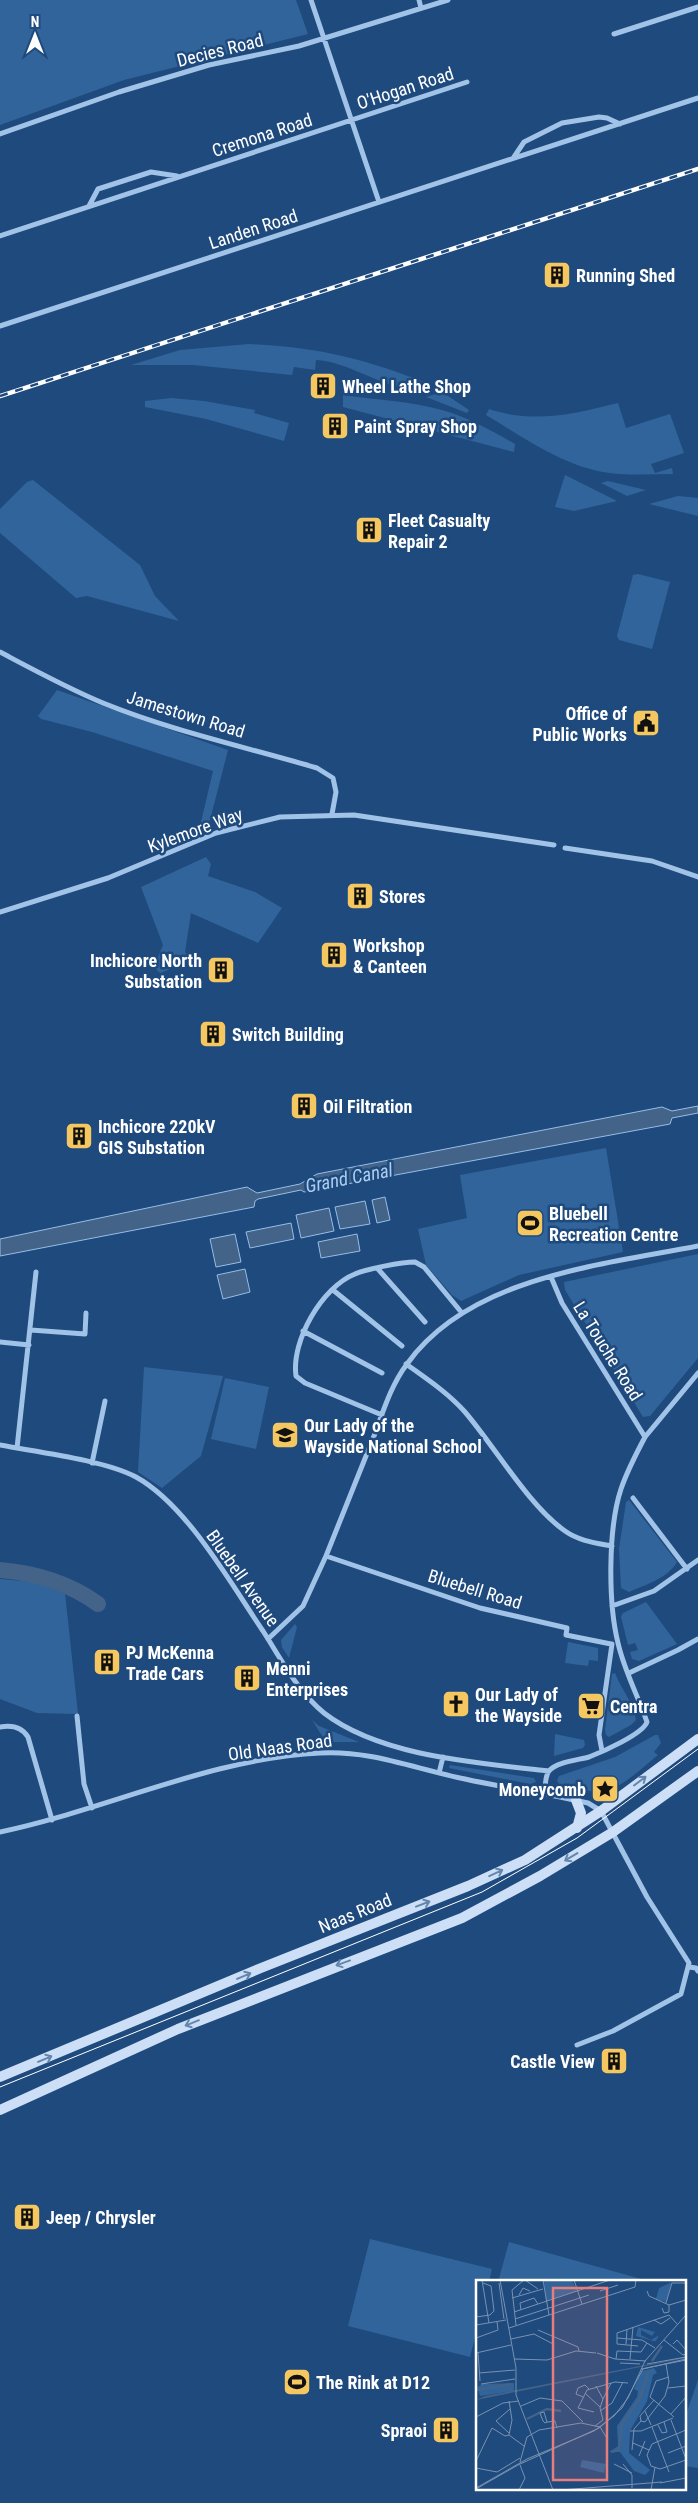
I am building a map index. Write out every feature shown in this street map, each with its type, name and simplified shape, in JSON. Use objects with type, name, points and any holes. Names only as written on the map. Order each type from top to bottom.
[{"type":"main road","name":"Naas Road","points":[[0,2077],[261,1968],[468,1886],[525,1860],[602,1811],[698,1739]]},
{"type":"main road","points":[[0,2110],[178,2029],[462,1918],[540,1876],[613,1832],[698,1771]]},
{"type":"main road","points":[[576,1800],[581,1814],[577,1828]]},
{"type":"street","name":"O'Hogan Road","points":[[311,0],[379,202]]},
{"type":"street","points":[[419,0],[421,8]]},
{"type":"street","name":"Decies Road","points":[[0,134],[80,104],[200,68],[324,39],[448,0]]},
{"type":"street","points":[[614,34],[698,7]]},
{"type":"street","name":"O'Hogan Road","points":[[352,120],[467,82]]},
{"type":"street","name":"Landen Road","points":[[0,326],[698,98]]},
{"type":"street","points":[[514,158],[524,142],[562,123],[599,117],[607,118],[620,124]]},
{"type":"street","name":"Cremona Road","points":[[0,236],[352,120]]},
{"type":"street","name":"Cremona Road","points":[[89,206],[98,189],[107,186],[150,172],[180,176]]},
{"type":"street","name":"Jamestown Road","points":[[0,652],[55,682],[103,703],[151,720],[317,768],[333,778],[336,792],[332,814]]},
{"type":"street","name":"Kylemore Way","points":[[0,912],[108,878],[196,841],[240,826],[280,818],[332,814],[367,816],[554,845]]},
{"type":"street","points":[[565,848],[652,862],[698,877]]},
{"type":"street","points":[[268,1639],[303,1606],[326,1556],[382,1415],[406,1364],[426,1341],[462,1313],[513,1289],[551,1277],[698,1246]]},
{"type":"street","points":[[382,1415],[300,1380],[296,1371],[303,1331],[333,1290],[355,1273],[410,1262],[418,1263],[462,1313]]},
{"type":"street","points":[[378,1269],[425,1322]]},
{"type":"street","points":[[17,1448],[36,1272]]},
{"type":"street","name":"La Touche Road","points":[[551,1277],[562,1303],[645,1437]]},
{"type":"street","points":[[333,1290],[402,1346]]},
{"type":"street","points":[[31,1330],[85,1334],[86,1313]]},
{"type":"street","points":[[303,1331],[382,1373]]},
{"type":"street","points":[[0,1342],[29,1345]]},
{"type":"street","points":[[406,1364],[448,1394],[465,1412],[548,1518],[566,1532],[586,1541],[612,1546]]},
{"type":"street","points":[[698,1374],[645,1437],[620,1490],[612,1546],[612,1606],[618,1644],[629,1673],[678,1650],[698,1638]]},
{"type":"street","points":[[92,1464],[105,1401]]},
{"type":"street","name":"Bluebell Avenue","points":[[0,1445],[92,1464],[135,1476],[162,1498],[214,1557],[299,1685],[323,1712],[333,1719],[383,1742],[443,1757],[497,1766],[549,1771],[554,1767],[602,1752],[645,1727],[647,1722],[629,1673]]},
{"type":"street","points":[[633,1498],[687,1569]]},
{"type":"street","name":"Bluebell Road","points":[[326,1556],[480,1608],[567,1628],[566,1635],[611,1644]]},
{"type":"street","points":[[612,1606],[654,1591],[698,1560]]},
{"type":"street","points":[[602,1752],[598,1739],[611,1644],[618,1644]]},
{"type":"street","points":[[77,1716],[84,1784],[92,1808]]},
{"type":"street","points":[[0,1727],[15,1726],[24,1731],[28,1737],[52,1820]]},
{"type":"street","name":"Old Naas Road","points":[[0,1832],[52,1820],[177,1780],[253,1762],[318,1752],[363,1754],[439,1773],[576,1800],[588,1803],[602,1811]]},
{"type":"street","points":[[439,1773],[443,1757]]},
{"type":"street","points":[[545,1793],[549,1771]]},
{"type":"street","points":[[577,2044],[613,2031],[681,1994],[688,1967],[688,1958],[647,1897],[602,1811]]},
{"type":"street","points":[[688,1967],[696,1968],[698,1971]]},
{"type":"shaded area","points":[[0,0],[296,0],[308,34],[124,80],[0,125]]},
{"type":"shaded area","points":[[249,344],[320,351],[363,361],[429,384],[429,387],[416,389],[402,388],[387,384],[344,366],[316,360],[315,370],[294,367],[292,375],[193,365],[131,365],[180,350]]},
{"type":"shaded area","points":[[442,392],[469,410],[467,413],[426,397]]},
{"type":"shaded area","points":[[343,395],[430,407],[461,416],[515,444],[514,452],[343,407]]},
{"type":"shaded area","points":[[171,398],[204,401],[255,410],[254,413],[289,423],[284,441],[206,419],[145,407],[145,401]]},
{"type":"shaded area","points":[[618,403],[626,428],[670,414],[684,453],[651,464],[655,473],[672,468],[673,474],[620,474],[587,468],[542,449],[486,415],[489,409],[522,416],[554,416]]},
{"type":"shaded area","points":[[565,475],[617,501],[574,511],[555,507]]},
{"type":"shaded area","points":[[33,480],[140,565],[155,596],[179,621],[87,596],[76,598],[0,533],[0,509],[27,482]]},
{"type":"shaded area","points":[[608,481],[646,490],[627,496],[601,483]]},
{"type":"shaded area","points":[[678,496],[698,498],[698,516],[649,504]]},
{"type":"shaded area","points":[[638,574],[670,582],[652,649],[619,640],[617,636],[633,575]]},
{"type":"shaded area","points":[[57,690],[228,750],[209,824],[201,822],[213,771],[92,732],[41,719],[38,716]]},
{"type":"shaded area","points":[[206,857],[211,864],[208,876],[255,892],[282,908],[258,943],[191,913],[185,952],[193,961],[160,973],[154,967],[163,945],[141,887]]},
{"type":"shaded area","name":"Bluebell Recreation Centre","points":[[606,1148],[623,1252],[519,1275],[461,1301],[452,1295],[426,1265],[418,1229],[467,1218],[460,1175]]},
{"type":"shaded area","points":[[698,1254],[698,1358],[650,1416],[643,1417],[565,1290],[564,1282]]},
{"type":"shaded area","points":[[144,1367],[223,1376],[201,1456],[162,1488],[138,1472]]},
{"type":"shaded area","points":[[225,1378],[269,1387],[256,1449],[211,1439]]},
{"type":"shaded area","points":[[629,1500],[677,1562],[662,1577],[629,1592],[621,1588],[619,1549],[626,1502]]},
{"type":"shaded area","points":[[0,1579],[34,1582],[65,1593],[78,1714],[37,1713],[0,1699]]},
{"type":"shaded area","points":[[646,1602],[677,1644],[639,1661],[632,1659],[630,1652],[638,1650],[635,1643],[628,1645],[621,1617],[623,1613]]},
{"type":"shaded area","points":[[295,1624],[297,1627],[289,1658],[282,1647],[281,1640]]},
{"type":"shaded area","points":[[568,1642],[598,1648],[598,1661],[589,1660],[588,1666],[565,1663]]},
{"type":"shaded area","points":[[615,1673],[633,1708],[636,1720],[631,1725],[609,1737],[606,1735],[605,1730],[612,1674]]},
{"type":"shaded area","points":[[312,1720],[319,1726],[359,1742],[326,1742]]},
{"type":"shaded area","points":[[555,1734],[584,1740],[585,1745],[583,1748],[554,1756]]},
{"type":"shaded area","points":[[658,1735],[661,1743],[654,1752],[658,1755],[624,1783],[603,1791],[591,1791],[559,1785],[557,1780],[559,1776],[615,1757]]},
{"type":"shaded area","points":[[450,1765],[534,1778],[536,1782],[530,1784],[449,1768]]},
{"type":"shaded area","points":[[370,2239],[492,2269],[489,2280],[476,2280],[476,2334],[470,2357],[348,2326]]},
{"type":"shaded area","points":[[509,2242],[645,2280],[499,2280]]},
{"type":"shaded area","points":[[698,2380],[698,2468],[686,2466],[686,2414]]},
{"type":"water","name":"Grand Canal","points":[[698,1106],[698,1113],[672,1118],[670,1124],[304,1192],[301,1190],[258,1199],[255,1201],[254,1207],[0,1256],[0,1239],[247,1187],[257,1193],[300,1184],[317,1174],[662,1107],[672,1111]]},
{"type":"water","points":[[385,1197],[390,1220],[377,1223],[372,1200]]},
{"type":"water","points":[[365,1201],[370,1224],[340,1229],[335,1207]]},
{"type":"water","points":[[329,1208],[334,1231],[301,1238],[296,1215]]},
{"type":"water","points":[[291,1223],[294,1239],[250,1248],[246,1232]]},
{"type":"water","points":[[235,1234],[241,1262],[216,1267],[210,1239]]},
{"type":"water","points":[[357,1234],[360,1251],[321,1258],[318,1242]]},
{"type":"water","points":[[245,1269],[250,1292],[223,1299],[217,1275]]},
{"type":"waterway","points":[[0,1570],[52,1580],[76,1590],[98,1604]]},
{"type":"tram line","points":[[0,2087],[482,1892],[577,1838],[698,1749]]},
{"type":"railway","points":[[0,396],[698,169]]},
{"type":"place","name":"Running Shed","points":[[557,275]]},
{"type":"place","name":"Wheel Lathe Shop","points":[[323,386]]},
{"type":"place","name":"Paint Spray Shop","points":[[335,426]]},
{"type":"place","name":"Fleet Casualty Repair 2","points":[[369,530]]},
{"type":"place","name":"Office of Public Works","points":[[646,723]]},
{"type":"place","name":"Stores","points":[[360,896]]},
{"type":"place","name":"Workshop & Canteen","points":[[334,955]]},
{"type":"place","name":"Inchicore North Substation","points":[[221,970]]},
{"type":"place","name":"Switch Building","points":[[213,1034]]},
{"type":"place","name":"Oil Filtration","points":[[304,1106]]},
{"type":"place","name":"Inchicore 220kV GIS Substation","points":[[79,1136]]},
{"type":"place","name":"Bluebell Recreation Centre","points":[[530,1223]]},
{"type":"place","name":"Our Lady of the Wayside National School","points":[[285,1435]]},
{"type":"place","name":"PJ McKenna Trade Cars","points":[[107,1662]]},
{"type":"place","name":"Menni Enterprises","points":[[247,1678]]},
{"type":"place","name":"Our Lady of the Wayside","points":[[456,1704]]},
{"type":"place","name":"Centra","points":[[591,1706]]},
{"type":"place","name":"Moneycomb","points":[[605,1789]]},
{"type":"place","name":"Castle View","points":[[614,2061]]},
{"type":"place","name":"Jeep / Chrysler","points":[[27,2217]]},
{"type":"place","name":"The Rink at D12","points":[[297,2382]]},
{"type":"place","name":"Spraoi","points":[[446,2430]]}]
